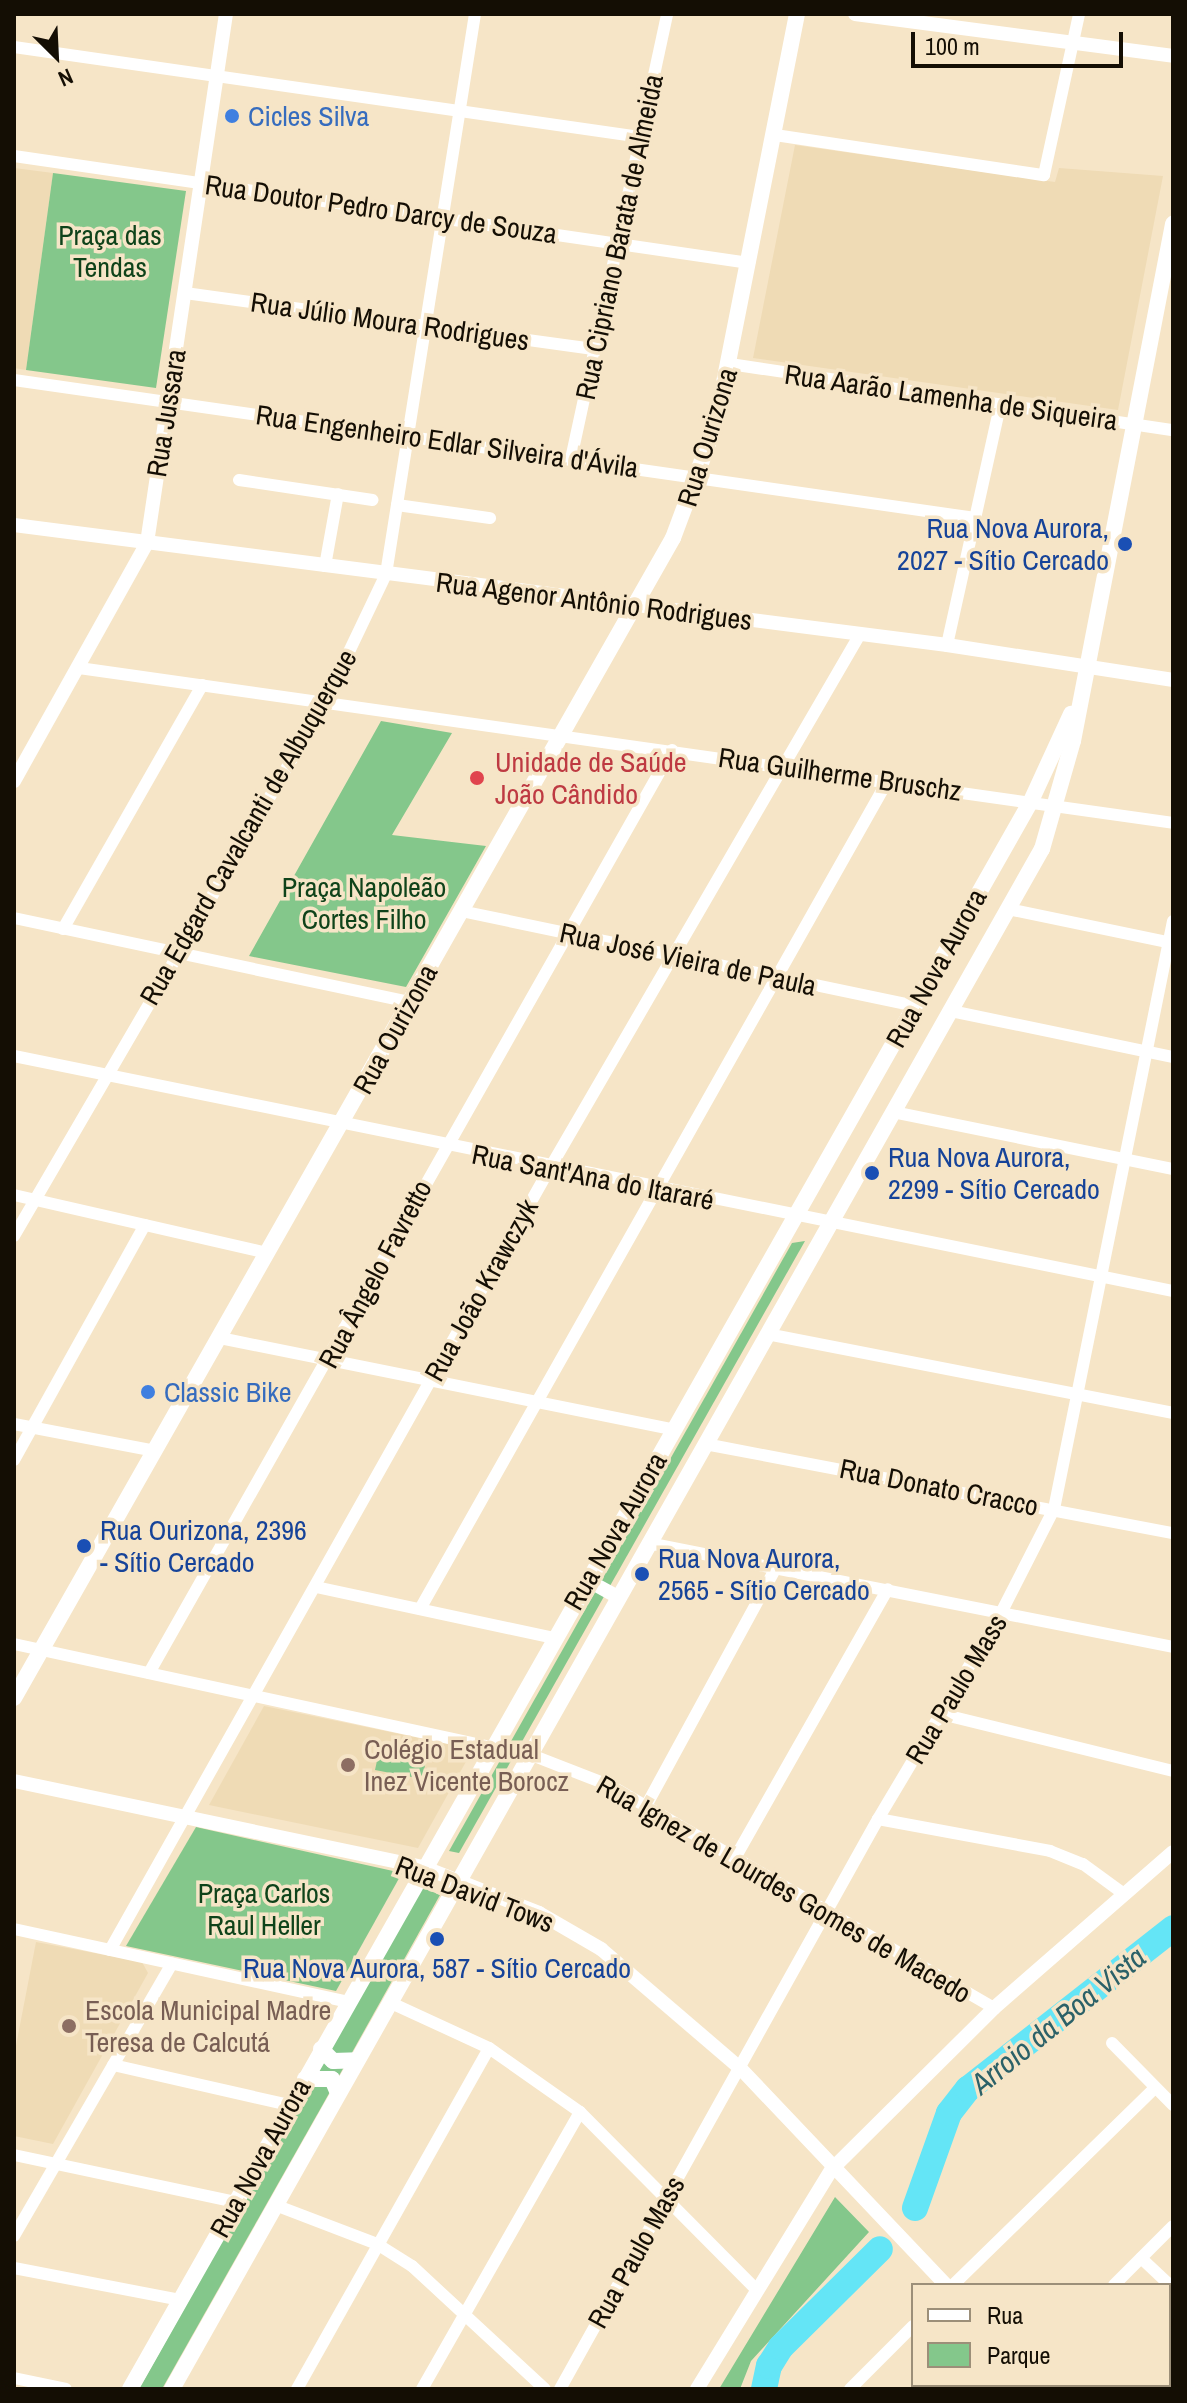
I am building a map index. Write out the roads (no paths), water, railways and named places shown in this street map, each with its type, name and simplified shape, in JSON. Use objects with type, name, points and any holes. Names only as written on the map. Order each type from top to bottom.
[{"type":"main road","name":"Rua Ourizona","points":[[14,1698],[635,607],[700,477],[730,364],[797,14]]},
{"type":"main road","name":"Rua Nova Aurora","points":[[172,2389],[1042,849],[1058,806],[1087,668],[1173,224]]},
{"type":"main road","name":"Rua Nova Aurora","points":[[130,2389],[423,1867],[1031,801],[1087,668]]},
{"type":"main road","points":[[321,2049],[333,2061],[357,2060]]},
{"type":"main road","points":[[305,2079],[332,2079],[338,2093]]},
{"type":"street","name":"Rua Jussara","points":[[14,781],[147,543],[226,14]]},
{"type":"street","name":"Rua Edgard Cavalcanti de Albuquerque","points":[[14,1236],[325,702],[386,574],[475,14]]},
{"type":"street","name":"Rua Cipriano Barata de Almeida","points":[[571,459],[667,14]]},
{"type":"street","points":[[855,14],[1173,56]]},
{"type":"street","points":[[775,135],[1044,175],[1079,14]]},
{"type":"street","points":[[14,47],[640,137]]},
{"type":"street","name":"Rua Doutor Pedro Darcy de Souza","points":[[14,156],[749,263]]},
{"type":"street","name":"Rua Júlio Moura Rodrigues","points":[[185,293],[595,349]]},
{"type":"street","name":"Rua Aarão Lamenha de Siqueira","points":[[730,364],[1173,430]]},
{"type":"street","name":"Rua Engenheiro Edlar Silveira d'Ávila","points":[[14,380],[975,518]]},
{"type":"street","points":[[947,645],[1000,405]]},
{"type":"street","points":[[239,480],[373,500]]},
{"type":"street","points":[[325,566],[338,494]]},
{"type":"street","points":[[397,505],[490,518]]},
{"type":"street","name":"Rua Agenor Antônio Rodrigues","points":[[14,525],[947,645],[1173,680]]},
{"type":"street","name":"Rua João Krawczyk","points":[[110,1950],[189,1815],[550,1168],[860,634]]},
{"type":"street","name":"Rua Guilherme Bruschz","points":[[79,668],[784,765],[1173,823]]},
{"type":"street","points":[[63,929],[202,685]]},
{"type":"street","name":"Rua Ângelo Favretto","points":[[149,1673],[330,1362],[443,1147],[672,750]]},
{"type":"street","points":[[420,1609],[540,1403],[888,780]]},
{"type":"street","name":"Rua Nova Aurora","points":[[1008,909],[1168,942]]},
{"type":"street","name":"Rua José Vieira de Paula","points":[[461,911],[916,1006]]},
{"type":"street","points":[[14,918],[410,1002]]},
{"type":"street","name":"Rua Paulo Mass","points":[[560,2389],[664,2197],[741,2069],[878,1819],[1002,1611],[1054,1509],[1173,921]]},
{"type":"street","points":[[951,1011],[1173,1057]]},
{"type":"street","name":"Rua Sant'Ana do Itararé","points":[[14,1056],[443,1147],[1173,1291]]},
{"type":"street","points":[[893,1112],[1173,1169]]},
{"type":"street","points":[[14,1195],[268,1253]]},
{"type":"street","points":[[14,1460],[145,1225]]},
{"type":"street","points":[[767,1334],[1173,1413]]},
{"type":"street","points":[[220,1338],[673,1429]]},
{"type":"street","points":[[14,1424],[155,1451]]},
{"type":"street","name":"Rua Donato Cracco","points":[[705,1444],[1173,1533]]},
{"type":"street","points":[[648,1543],[1173,1647]]},
{"type":"street","points":[[646,1806],[776,1568]]},
{"type":"street","points":[[587,1580],[618,1597]]},
{"type":"street","points":[[316,1587],[554,1638]]},
{"type":"street","points":[[735,1858],[888,1589]]},
{"type":"street","points":[[14,1644],[492,1747]]},
{"type":"street","points":[[941,1714],[1173,1771]]},
{"type":"street","name":"Rua Ignez de Lourdes Gomes de Macedo","points":[[529,1754],[611,1786],[829,1909],[994,2008]]},
{"type":"street","name":"Rua David Tows","points":[[14,1781],[189,1815],[423,1867],[539,1913],[601,1949],[741,2069],[832,2169],[944,2283]]},
{"type":"street","points":[[878,1819],[1050,1851],[1083,1864],[1124,1894]]},
{"type":"street","points":[[697,2389],[755,2288],[832,2169],[994,2008],[1173,1852]]},
{"type":"street","points":[[14,1929],[348,2002]]},
{"type":"street","points":[[14,2236],[172,1963]]},
{"type":"street","points":[[389,2002],[489,2048],[580,2112],[755,2288]]},
{"type":"street","points":[[1112,2043],[1173,2105]]},
{"type":"street","points":[[297,2389],[489,2048]]},
{"type":"street","points":[[113,2065],[289,2105]]},
{"type":"street","points":[[955,2283],[1155,2088]]},
{"type":"street","points":[[422,2389],[580,2112]]},
{"type":"street","points":[[14,2155],[235,2202]]},
{"type":"street","points":[[275,2205],[377,2244],[465,2311],[545,2389]]},
{"type":"street","points":[[1116,2283],[1173,2226]]},
{"type":"street","points":[[1141,2258],[1168,2283]]},
{"type":"street","points":[[14,2268],[180,2300]]},
{"type":"street","points":[[850,2389],[911,2328]]},
{"type":"street","points":[[14,2378],[66,2389]]},
{"type":"waterway","name":"Arroio da Boa Vista","points":[[915,2208],[949,2113],[968,2089],[1173,1928]]},
{"type":"waterway","name":"Arroio da Boa Vista","points":[[764,2389],[769,2366],[781,2347],[880,2249]]},
{"type":"place","name":"Cicles Silva","points":[[232,116]]},
{"type":"place","name":"Rua Nova Aurora, 2027 - Sítio Cercado","points":[[1125,544]]},
{"type":"place","name":"Unidade de Saúde João Cândido","points":[[477,778]]},
{"type":"place","name":"Rua Nova Aurora, 2299 - Sítio Cercado","points":[[872,1173]]},
{"type":"place","name":"Classic Bike","points":[[148,1392]]},
{"type":"place","name":"Rua Ourizona, 2396 - Sítio Cercado","points":[[84,1546]]},
{"type":"place","name":"Rua Nova Aurora, 2565 - Sítio Cercado","points":[[642,1574]]},
{"type":"place","name":"Colégio Estadual Inez Vicente Borocz","points":[[348,1765]]},
{"type":"place","name":"Rua Nova Aurora, 587 - Sítio Cercado","points":[[437,1939]]},
{"type":"place","name":"Escola Municipal Madre Teresa de Calcutá","points":[[69,2026]]},
{"type":"park label","name":"Praça das Tendas","points":[[110,251]]},
{"type":"park label","name":"Praça Napoleão Cortes Filho","points":[[364,903]]},
{"type":"park label","name":"Praça Carlos Raul Heller","points":[[264,1909]]}]
